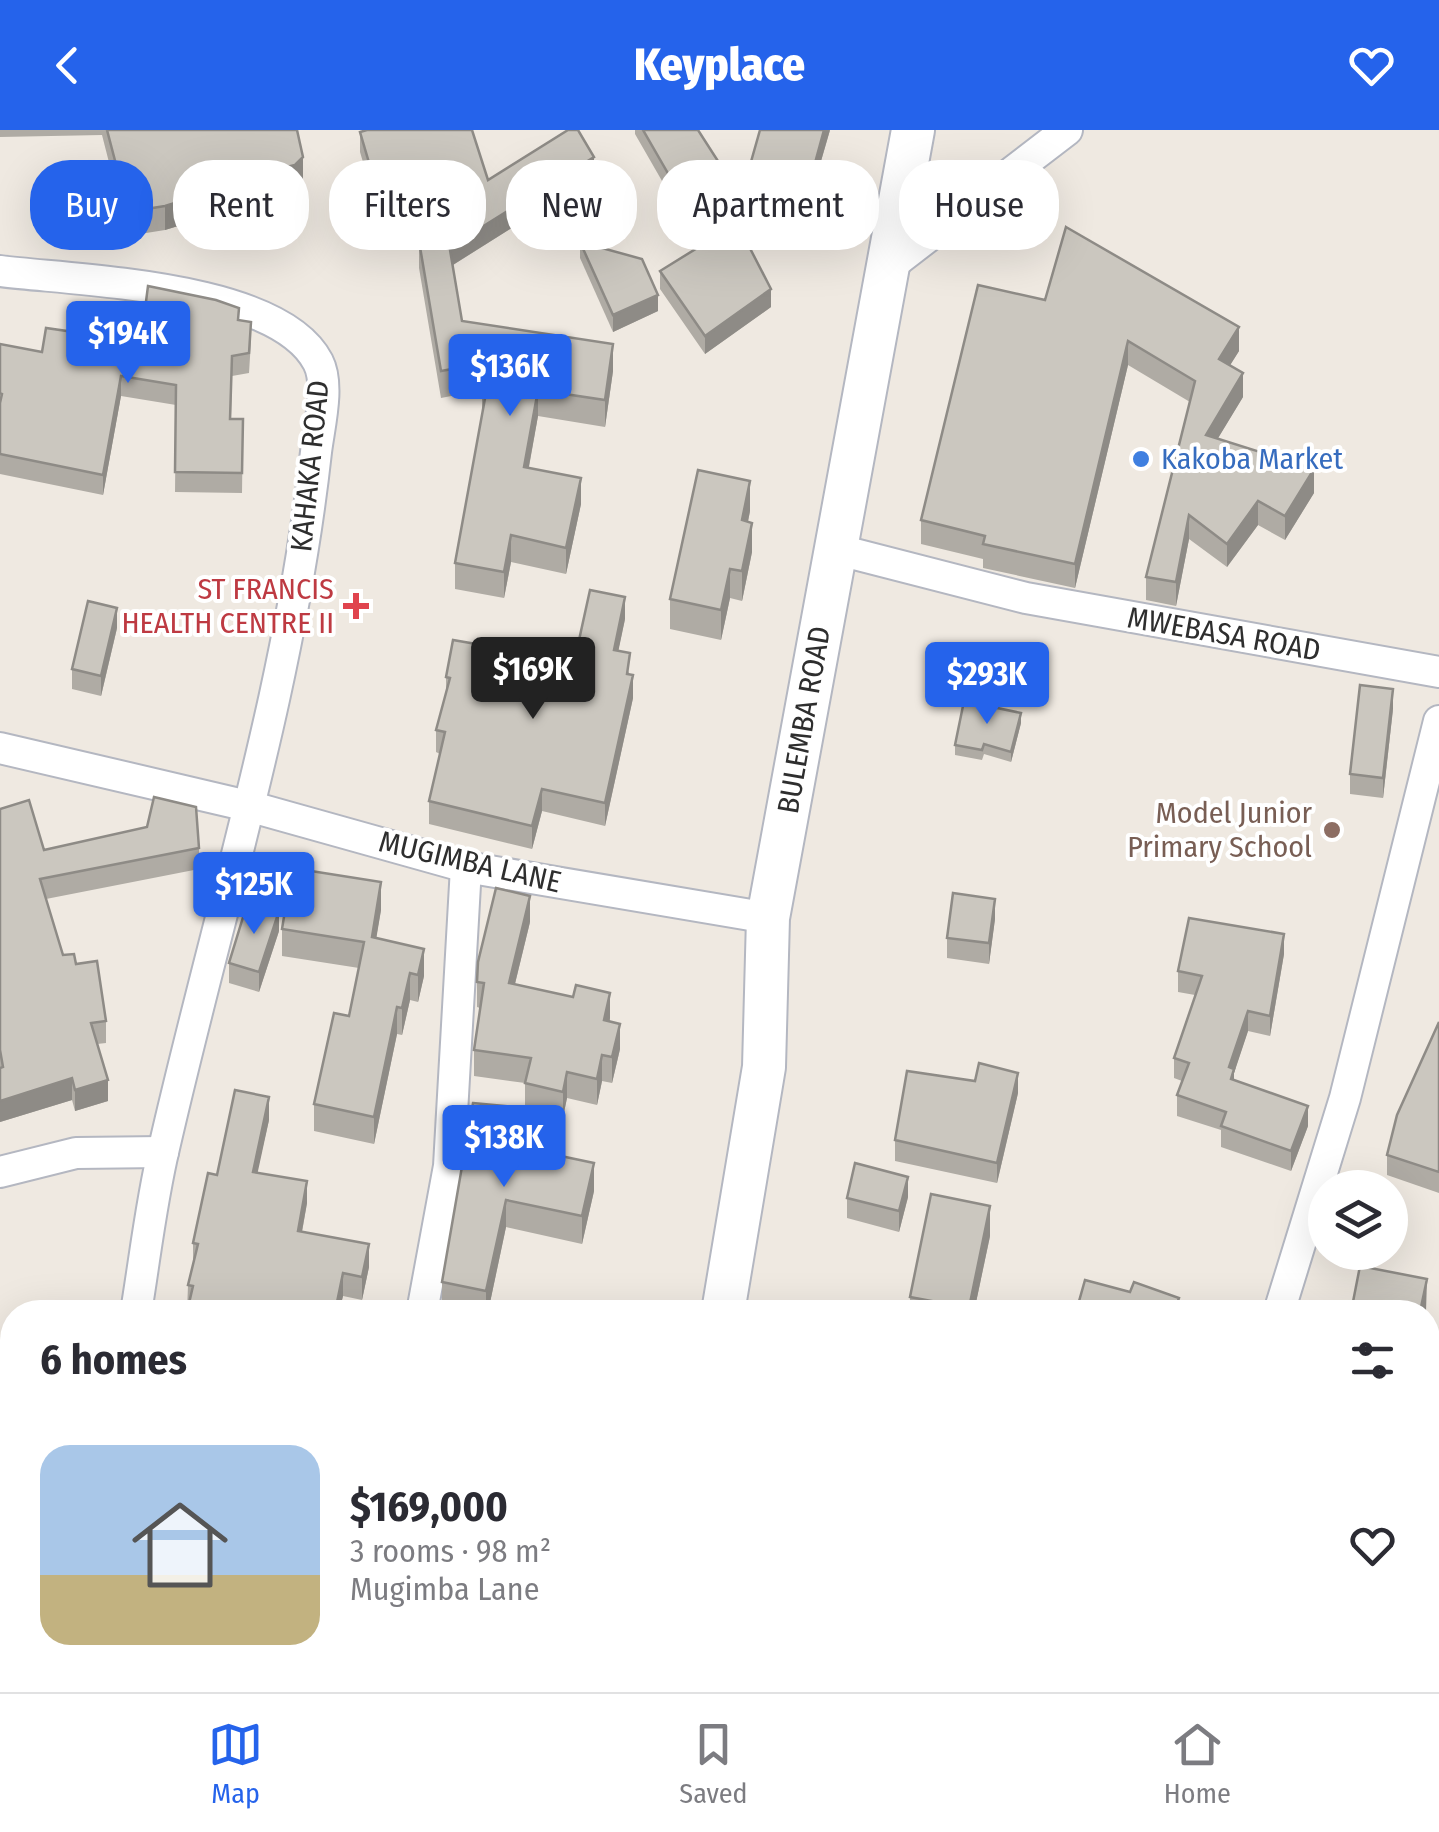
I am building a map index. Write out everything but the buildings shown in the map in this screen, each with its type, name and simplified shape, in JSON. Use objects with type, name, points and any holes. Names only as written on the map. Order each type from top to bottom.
[{"type":"main road","name":"BULEMBA ROAD","points":[[725,1300],[764,1067],[768,918],[913,130]]},
{"type":"street","points":[[886,269],[1067,130]]},
{"type":"street","name":"KAHAKA ROAD","points":[[0,271],[226,300],[290,329],[320,364],[322,404],[287,654],[163,1152],[138,1300]]},
{"type":"street","name":"MWEBASA ROAD","points":[[835,550],[1026,598],[1439,672]]},
{"type":"street","points":[[1283,1300],[1345,1098],[1439,721]]},
{"type":"street","name":"MUGIMBA LANE","points":[[0,748],[248,806],[466,868],[768,918]]},
{"type":"street","points":[[424,1300],[450,1166],[466,868]]},
{"type":"street","points":[[0,1172],[76,1154],[163,1152]]},
{"type":"place","name":"Kakoba Market","points":[[1141,459]]},
{"type":"place","name":"ST FRANCIS HEALTH CENTRE II","points":[[356,606]]},
{"type":"place","name":"Model Junior Primary School","points":[[1332,830]]}]
